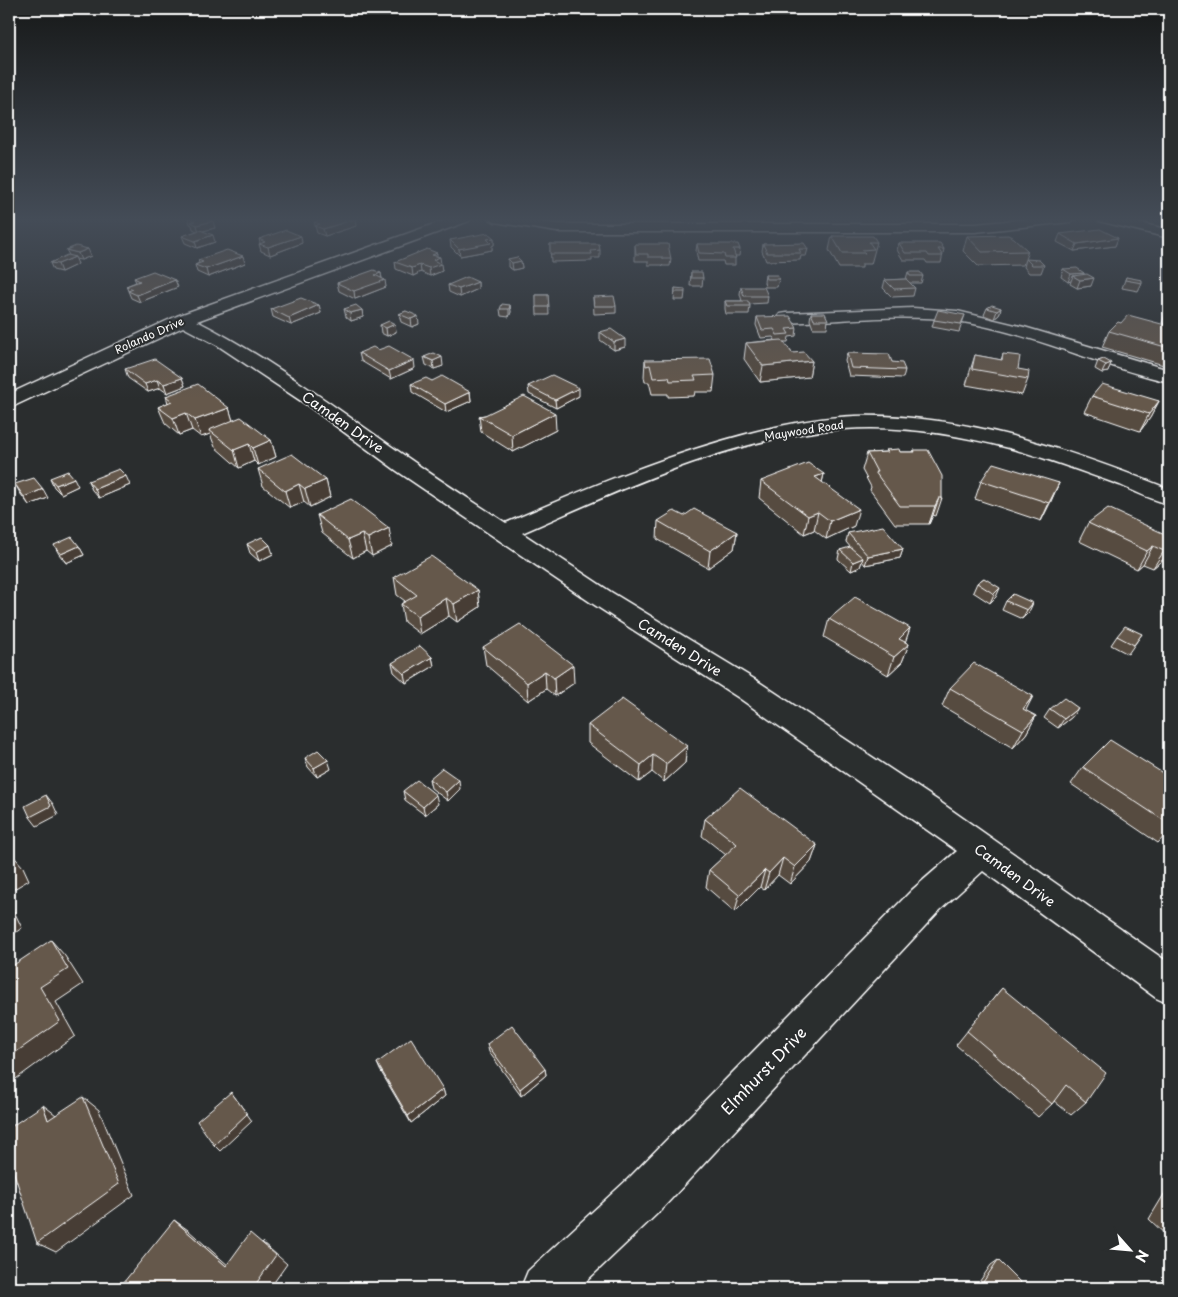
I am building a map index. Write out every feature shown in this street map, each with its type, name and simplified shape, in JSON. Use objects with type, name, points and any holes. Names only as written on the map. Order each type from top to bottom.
[{"type":"street","name":"Rolando Drive","points":[[9,401],[183,320],[297,279]]},
{"type":"street","points":[[786,318],[913,313],[957,316],[1024,332],[1169,376]]},
{"type":"street","name":"Camden Drive","points":[[183,320],[223,342],[314,401],[405,466],[602,598],[748,690],[928,812],[1169,985]]},
{"type":"street","name":"Maywood Road","points":[[505,532],[591,494],[706,452],[782,432],[856,422],[907,424],[990,436],[1042,449],[1092,466],[1169,497]]},
{"type":"street","name":"Elmhurst Drive","points":[[545,1288],[644,1195],[925,901],[980,850]]},
{"type":"building","points":[[135,279],[175,280],[137,295],[128,291],[133,289],[126,286],[140,281]]},
{"type":"building","points":[[350,279],[385,280],[354,291],[337,283]]},
{"type":"building","points":[[463,279],[470,279],[478,282],[459,289],[448,285]]},
{"type":"building","points":[[906,279],[915,288],[894,289],[885,280]]},
{"type":"building","points":[[1134,279],[1142,280],[1142,283],[1125,280]]},
{"type":"building","points":[[741,287],[764,287],[768,296],[744,296]]},
{"type":"building","points":[[675,288],[685,289],[685,292],[675,292]]},
{"type":"building","points":[[536,295],[548,295],[549,307],[536,307]]},
{"type":"building","points":[[614,296],[616,306],[594,306],[593,297]]},
{"type":"building","points":[[301,298],[319,305],[289,318],[271,309]]},
{"type":"building","points":[[725,301],[748,301],[750,306],[727,306]]},
{"type":"building","points":[[502,304],[510,305],[509,309],[500,309]]},
{"type":"building","points":[[356,305],[362,310],[350,313],[344,309]]},
{"type":"building","points":[[992,305],[1001,308],[997,311],[987,308]]},
{"type":"building","points":[[938,310],[965,315],[961,324],[934,320]]},
{"type":"building","points":[[406,311],[418,316],[411,319],[399,314]]},
{"type":"building","points":[[811,313],[825,313],[828,320],[814,320]]},
{"type":"building","points":[[1128,315],[1169,326],[1169,348],[1109,331],[1118,322],[1121,323]]},
{"type":"building","points":[[790,316],[797,328],[786,329],[789,334],[777,335],[774,329],[762,330],[757,317]]},
{"type":"building","points":[[389,321],[395,324],[386,328],[380,325]]},
{"type":"building","points":[[611,329],[625,339],[614,342],[600,332]]},
{"type":"building","points":[[782,340],[792,353],[804,352],[812,361],[763,366],[746,343]]},
{"type":"building","points":[[389,346],[414,360],[389,371],[359,353],[373,347],[378,350]]},
{"type":"building","points":[[434,353],[442,357],[433,361],[424,357]]},
{"type":"building","points":[[847,353],[889,354],[892,362],[902,363],[905,370],[851,368]]},
{"type":"building","points":[[1003,354],[1020,356],[1018,369],[1029,371],[1028,379],[972,369],[975,355],[1002,360]]},
{"type":"building","points":[[155,359],[182,378],[164,384],[157,380],[145,384],[125,369]]},
{"type":"building","points":[[710,359],[715,375],[694,376],[696,380],[670,381],[669,377],[653,378],[650,365],[646,366],[645,360]]},
{"type":"building","points":[[1104,359],[1111,363],[1106,365],[1098,361]]},
{"type":"building","points":[[552,375],[579,388],[555,400],[528,386]]},
{"type":"building","points":[[442,376],[470,392],[445,404],[411,384],[426,378],[432,381]]},
{"type":"building","points":[[198,384],[229,408],[195,420],[186,413],[173,418],[158,407],[172,401],[166,396]]},
{"type":"building","points":[[1102,384],[1159,401],[1149,414],[1092,396]]},
{"type":"building","points":[[524,396],[555,413],[512,435],[479,416],[485,415]]},
{"type":"building","points":[[241,417],[271,440],[253,448],[249,444],[234,450],[209,430]]},
{"type":"building","points":[[899,449],[900,452],[928,450],[942,476],[942,498],[939,498],[935,506],[900,506],[875,472],[877,472],[867,453],[888,452],[886,450]]},
{"type":"building","points":[[292,454],[326,480],[305,489],[299,484],[285,491],[258,469]]},
{"type":"building","points":[[808,463],[824,474],[815,477],[859,509],[830,521],[818,512],[808,516],[761,481]]},
{"type":"building","points":[[993,463],[1059,483],[1049,503],[981,481]]},
{"type":"building","points":[[119,469],[126,476],[95,489],[88,481]]},
{"type":"building","points":[[68,471],[74,478],[56,485],[50,478]]},
{"type":"building","points":[[34,478],[43,489],[24,497],[15,484]]},
{"type":"building","points":[[351,499],[389,528],[368,538],[362,534],[348,540],[317,515]]},
{"type":"building","points":[[1108,508],[1169,536],[1169,545],[1164,551],[1153,546],[1147,551],[1088,523]]},
{"type":"building","points":[[694,509],[737,532],[710,551],[658,521],[674,511],[684,516]]},
{"type":"building","points":[[883,526],[903,549],[868,556],[848,533]]},
{"type":"building","points":[[72,537],[79,546],[61,554],[54,545]]},
{"type":"building","points":[[262,537],[270,545],[256,552],[247,544]]},
{"type":"building","points":[[850,547],[863,558],[853,562],[840,550]]},
{"type":"building","points":[[431,556],[478,590],[454,604],[446,598],[417,616],[401,604],[417,595],[394,577]]},
{"type":"building","points":[[984,578],[1000,588],[994,594],[977,583]]},
{"type":"building","points":[[1013,594],[1033,603],[1027,610],[1006,601]]},
{"type":"building","points":[[855,597],[910,628],[899,639],[909,644],[894,657],[829,619]]},
{"type":"building","points":[[520,624],[573,665],[554,678],[545,671],[527,683],[483,647]]},
{"type":"building","points":[[1125,626],[1142,634],[1134,645],[1117,636]]},
{"type":"building","points":[[420,646],[432,657],[404,674],[392,663]]},
{"type":"building","points":[[974,663],[1033,696],[1023,709],[1036,716],[1023,730],[950,688]]},
{"type":"building","points":[[1064,698],[1078,708],[1064,719],[1050,709]]},
{"type":"building","points":[[622,699],[687,746],[666,764],[653,755],[641,765],[588,725]]},
{"type":"building","points":[[1110,740],[1169,777],[1169,824],[1083,767]]},
{"type":"building","points":[[318,750],[328,760],[314,768],[305,758]]},
{"type":"building","points":[[442,768],[459,780],[446,792],[429,779]]},
{"type":"building","points":[[417,780],[436,795],[423,807],[403,791]]},
{"type":"building","points":[[740,788],[817,845],[795,867],[783,858],[769,873],[765,870],[739,895],[709,870],[737,844],[705,819]]},
{"type":"building","points":[[46,795],[51,806],[30,817],[25,806]]},
{"type":"building","points":[[9,851],[14,863],[9,866]]},
{"type":"building","points":[[51,940],[68,969],[40,987],[60,1021],[9,1057],[9,968]]},
{"type":"building","points":[[1002,988],[1106,1073],[1086,1102],[1066,1085],[1052,1104],[967,1031]]},
{"type":"building","points":[[512,1025],[545,1069],[520,1089],[487,1044]]},
{"type":"building","points":[[411,1038],[443,1089],[408,1116],[377,1063]]},
{"type":"building","points":[[231,1092],[247,1114],[214,1145],[197,1121]]},
{"type":"building","points":[[83,1097],[119,1184],[37,1243],[9,1158],[9,1128],[43,1105],[48,1120]]},
{"type":"building","points":[[174,1220],[226,1266],[250,1233],[276,1255],[253,1288],[119,1288]]},
{"type":"building","points":[[998,1260],[1026,1288],[979,1288]]}]
